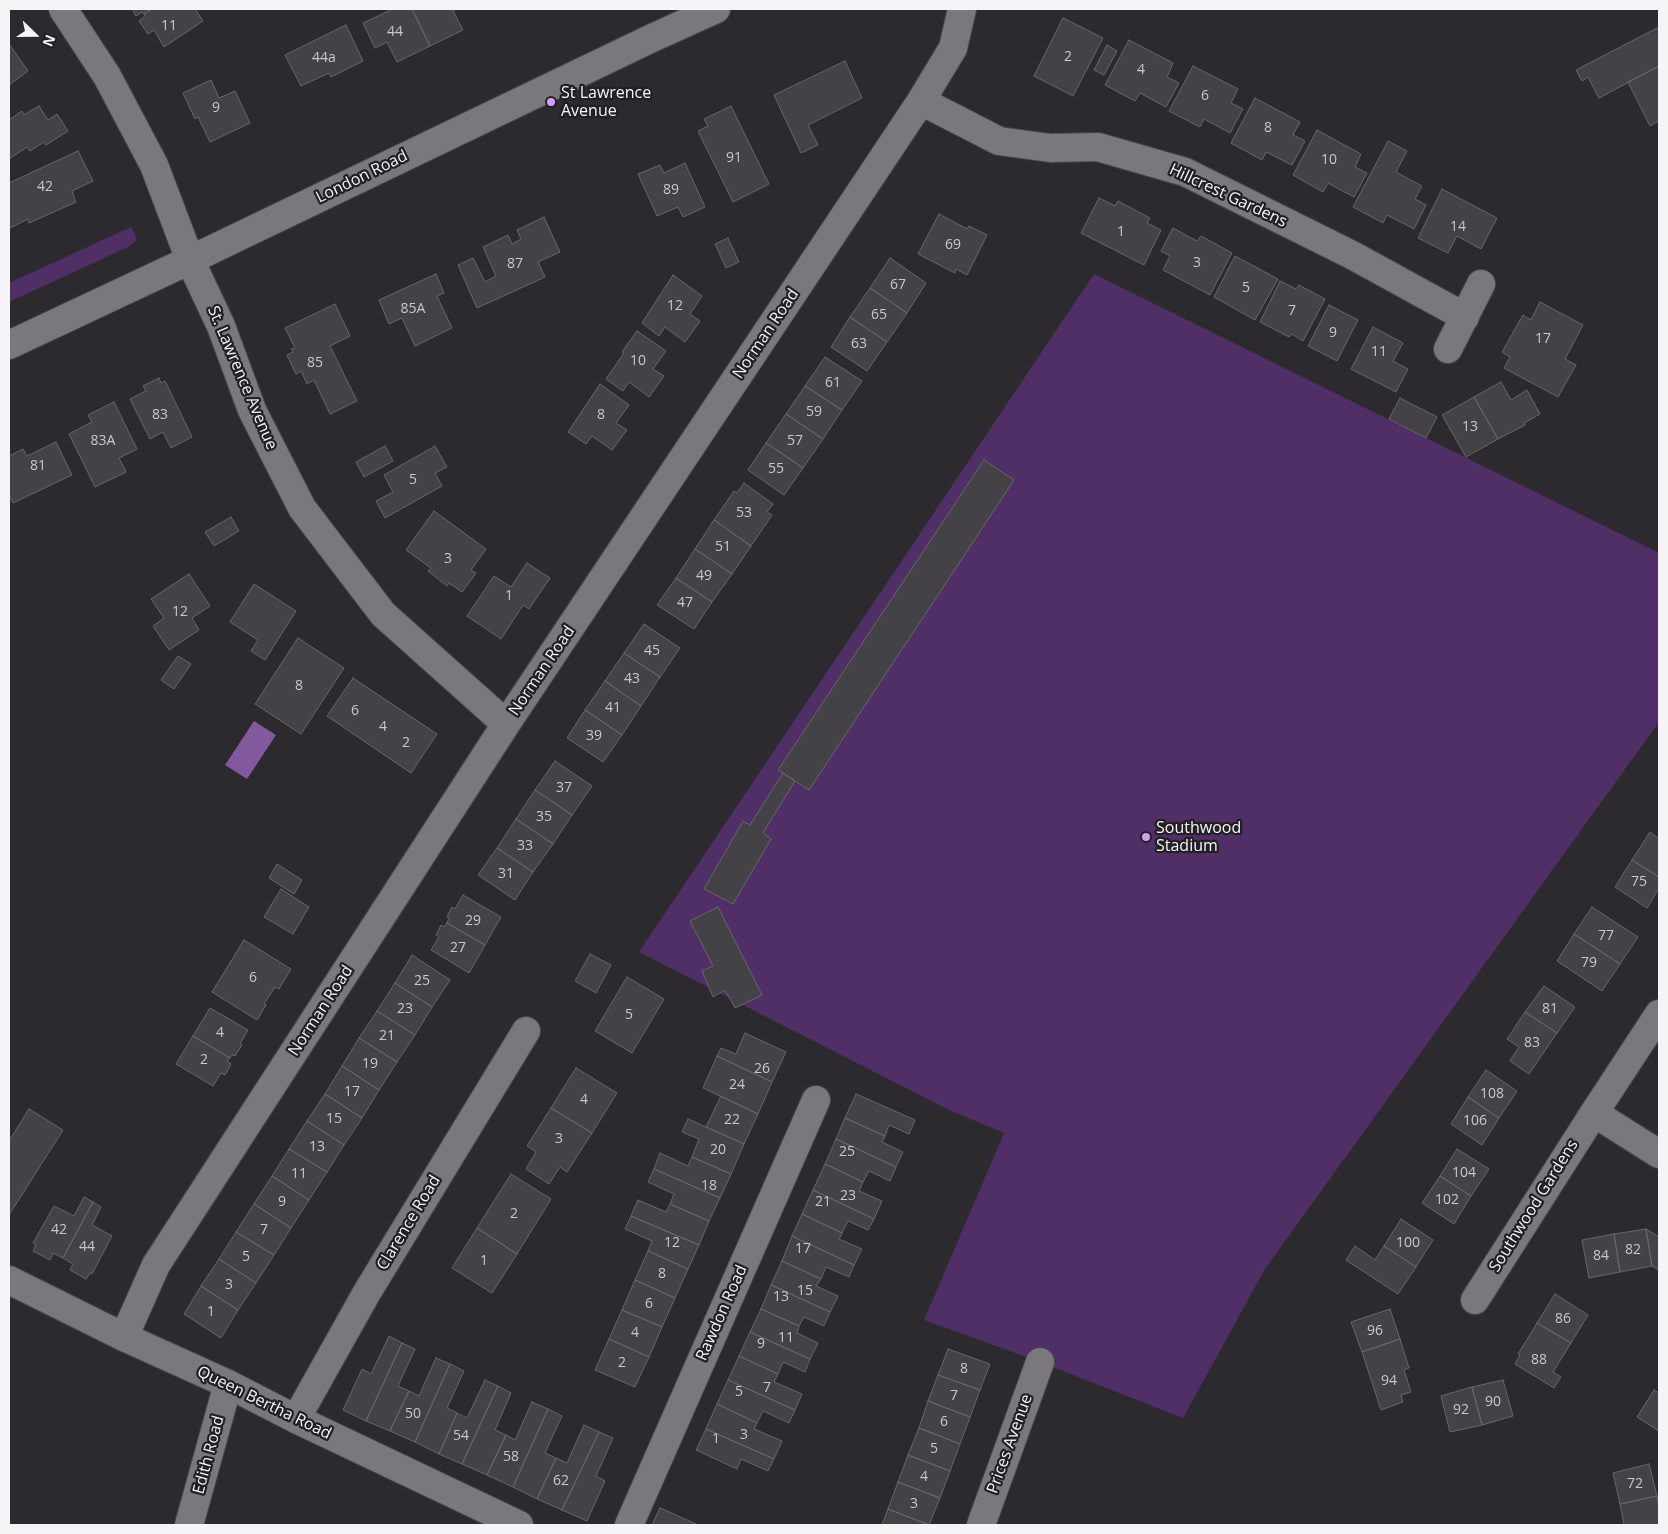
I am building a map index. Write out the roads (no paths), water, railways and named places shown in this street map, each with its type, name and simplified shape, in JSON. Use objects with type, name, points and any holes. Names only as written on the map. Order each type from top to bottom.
[{"type":"street","name":"St. Lawrence Avenue","points":[[63,9],[107,76],[154,165],[190,260],[222,326],[252,410],[302,508],[383,614],[506,724]]},
{"type":"street","name":"London Road","points":[[9,346],[716,9]]},
{"type":"street","name":"Norman Road","points":[[124,1337],[156,1265],[506,724],[921,101],[954,48],[962,9]]},
{"type":"street","name":"Hillcrest Gardens","points":[[921,101],[999,141],[1050,148],[1098,147],[1185,172],[1352,255],[1465,317]]},
{"type":"street","points":[[1448,350],[1481,284]]},
{"type":"street","name":"Southwood Gardens","points":[[1475,1300],[1594,1112],[1659,1014]]},
{"type":"street","name":"Clarence Road","points":[[296,1419],[366,1294],[526,1031]]},
{"type":"street","name":"Rawdon Road","points":[[628,1525],[816,1100]]},
{"type":"street","points":[[1594,1112],[1659,1154]]},
{"type":"street","name":"Queen Bertha Road","points":[[9,1280],[124,1337],[228,1384],[296,1419],[519,1525]]},
{"type":"street","name":"Prices Avenue","points":[[981,1525],[1040,1362]]},
{"type":"street","name":"Edith Road","points":[[189,1525],[228,1384]]},
{"type":"place","name":"St Lawrence Avenue","points":[[551,102]]},
{"type":"place","name":"Southwood Stadium","points":[[1146,837]]}]
